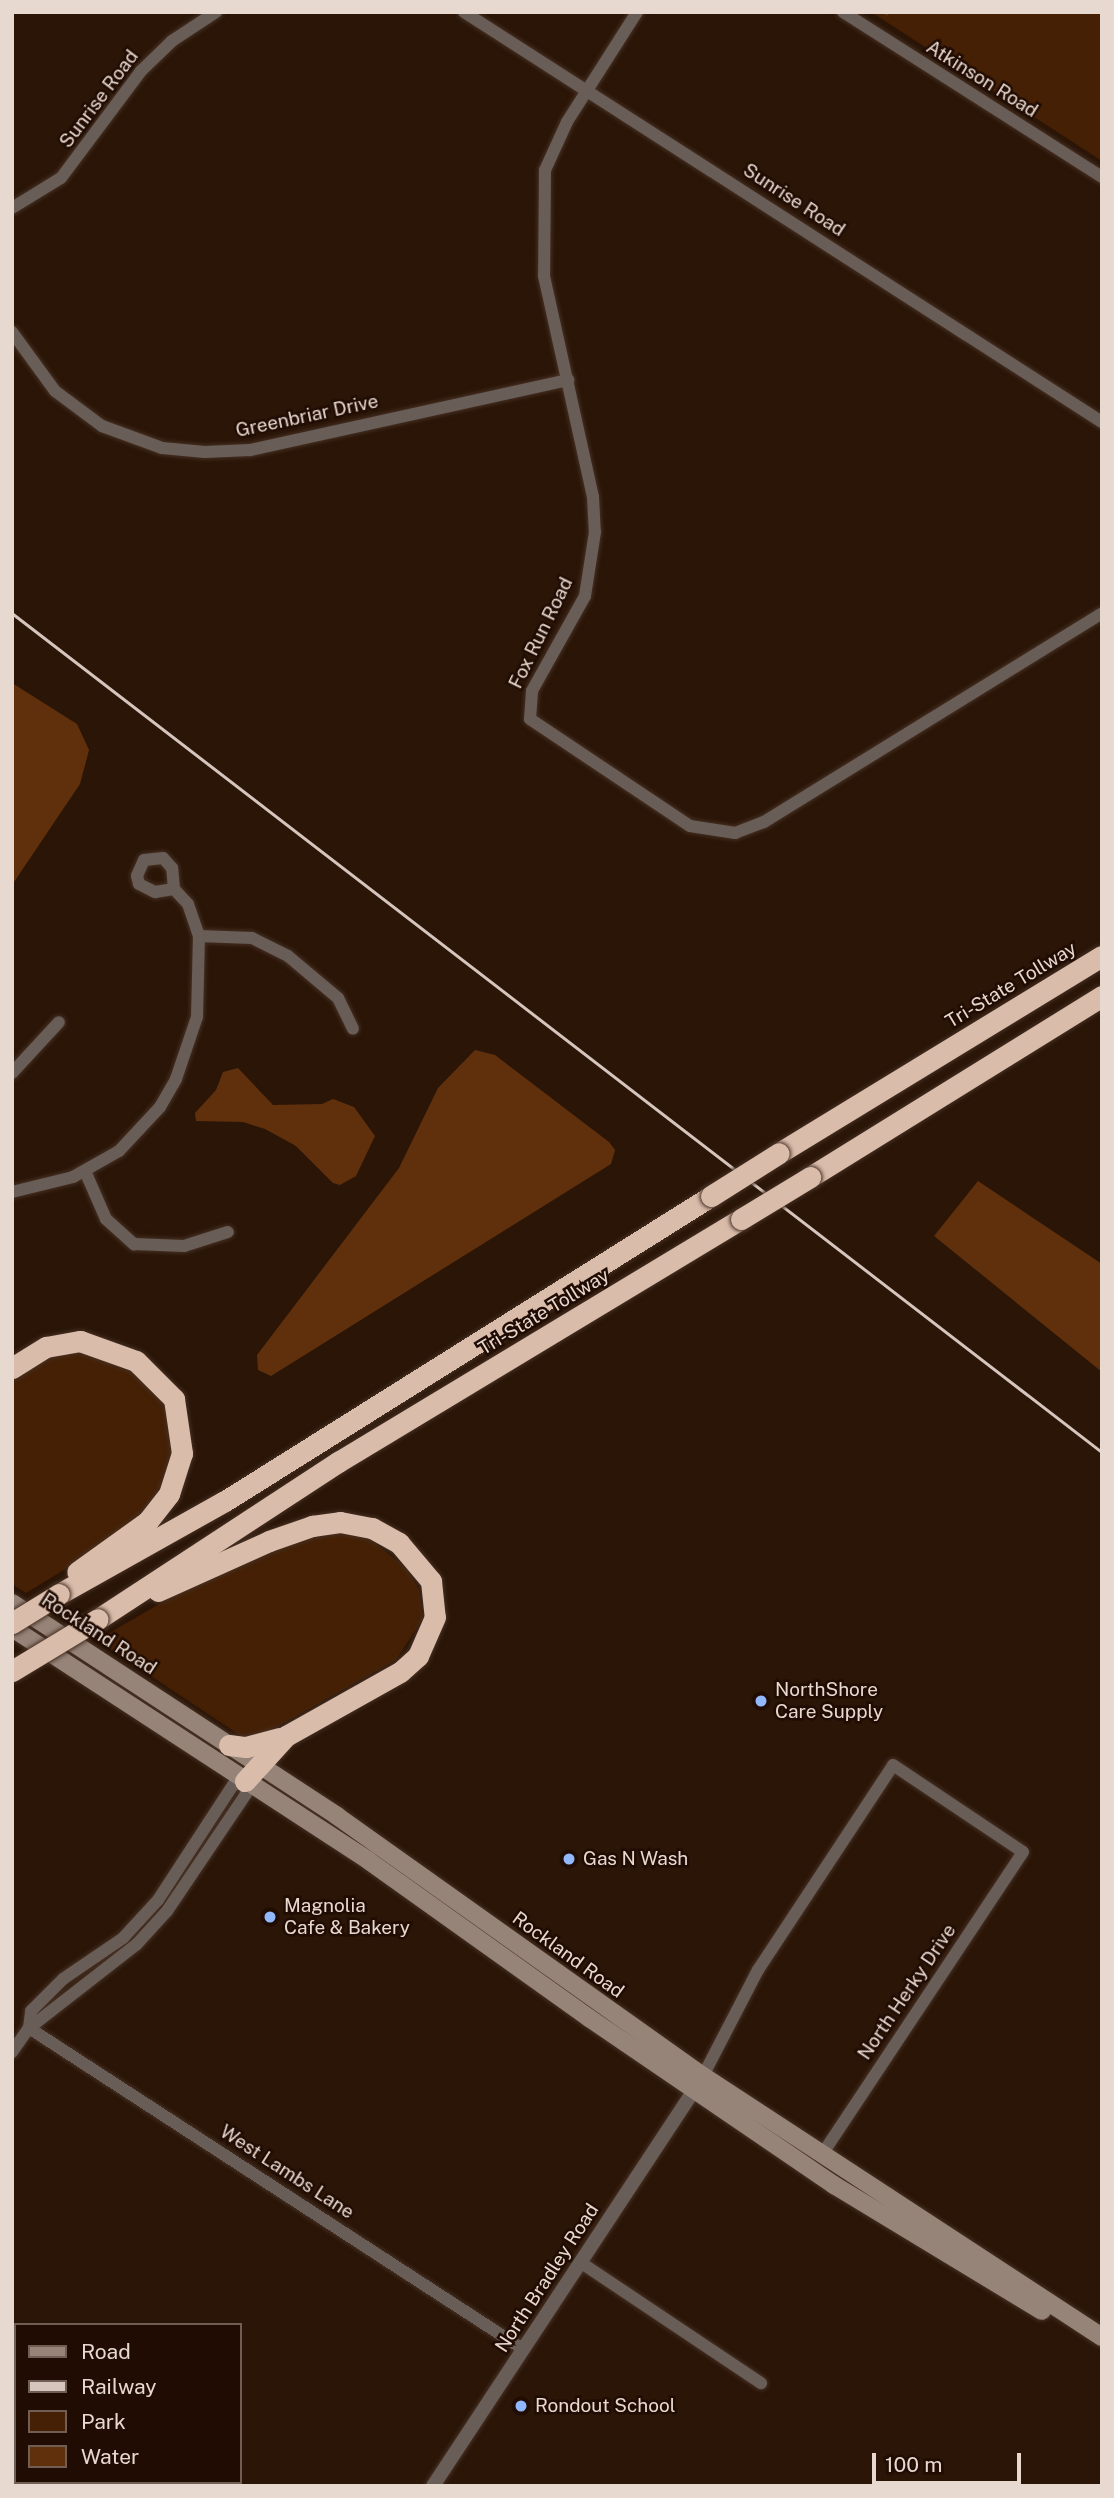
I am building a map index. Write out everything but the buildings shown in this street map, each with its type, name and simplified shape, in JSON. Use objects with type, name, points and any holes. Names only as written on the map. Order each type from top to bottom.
[{"type":"highway","name":"Tri-State Tollway","points":[[12,1623],[225,1501],[779,1153],[1102,956]]},
{"type":"highway","name":"Tri-State Tollway","points":[[12,1671],[106,1614],[338,1462],[810,1177],[1102,996]]},
{"type":"highway","points":[[12,1368],[46,1347],[80,1341],[136,1361],[174,1399],[182,1453],[169,1494],[148,1521],[71,1577],[59,1594]]},
{"type":"highway","points":[[106,1614],[312,1526],[340,1522],[372,1528],[399,1543],[431,1581],[435,1617],[426,1645],[400,1672],[286,1736],[246,1747],[229,1745]]},
{"type":"highway","points":[[245,1781],[286,1736]]},
{"type":"main road","name":"Rockland Road","points":[[12,1603],[258,1764],[876,2211],[1102,2347]]},
{"type":"main road","name":"Rockland Road","points":[[12,1628],[369,1861],[699,2083],[823,2153],[1102,2337]]},
{"type":"street","name":"Sunrise Road","points":[[12,208],[61,178],[141,71],[172,41],[216,12]]},
{"type":"street","name":"Sunrise Road","points":[[464,12],[1102,422]]},
{"type":"street","name":"Fox Run Road","points":[[637,12],[587,90],[551,154],[542,196],[544,276],[593,497],[593,564],[580,605],[528,700],[530,719],[690,826],[735,833],[764,822],[1102,613]]},
{"type":"street","name":"Atkinson Road","points":[[843,12],[1102,177]]},
{"type":"street","name":"Greenbriar Drive","points":[[12,332],[55,391],[102,426],[162,449],[205,453],[250,450],[568,380]]},
{"type":"street","points":[[12,1192],[40,1189],[85,1171],[118,1152],[142,1129],[185,1062],[197,1017],[199,936],[188,904],[174,889]]},
{"type":"street","points":[[199,936],[252,939],[288,956],[338,998],[352,1029]]},
{"type":"street","points":[[12,1073],[25,1054],[59,1022]]},
{"type":"street","points":[[85,1171],[106,1219],[134,1244],[184,1246],[228,1232]]},
{"type":"street","name":"North Herky Drive","points":[[699,2083],[758,1970],[893,1765],[1023,1852],[823,2153]]},
{"type":"street","points":[[12,2052],[29,2028],[31,2011],[63,1979],[115,1951],[164,1915],[246,1794],[245,1781],[233,1785],[153,1906],[115,1951]]},
{"type":"street","points":[[190,1852],[202,1860]]},
{"type":"street","points":[[153,1906],[164,1915]]},
{"type":"street","name":"West Lambs Lane","points":[[29,2028],[523,2350]]},
{"type":"street","name":"North Bradley Road","points":[[433,2486],[699,2083]]},
{"type":"street","points":[[580,2262],[761,2382]]},
{"type":"green space","points":[[871,12],[1102,12],[1102,161]]},
{"type":"green space","points":[[80,1344],[154,1377],[178,1432],[160,1499],[102,1547],[26,1593],[12,1584],[12,1372]]},
{"type":"green space","points":[[321,1530],[366,1536],[407,1569],[419,1590],[423,1618],[396,1660],[262,1735],[250,1739],[241,1736],[97,1640],[199,1581]]},
{"type":"water","points":[[12,683],[77,724],[89,750],[80,784],[12,885]]},
{"type":"water","points":[[475,1050],[495,1055],[609,1142],[615,1150],[611,1164],[271,1376],[258,1370],[257,1355],[399,1168],[438,1088]]},
{"type":"water","points":[[238,1068],[273,1105],[322,1104],[333,1099],[354,1107],[375,1136],[356,1176],[340,1185],[333,1183],[296,1146],[265,1129],[243,1122],[196,1121],[195,1113],[216,1090],[223,1072]]},
{"type":"water","points":[[978,1181],[1102,1264],[1102,1372],[934,1236]]},
{"type":"railway","points":[[12,613],[1102,1452]]},
{"type":"place","name":"NorthShore Care Supply","points":[[761,1701]]},
{"type":"place","name":"Gas N Wash","points":[[569,1859]]},
{"type":"place","name":"Magnolia Cafe & Bakery","points":[[270,1917]]},
{"type":"place","name":"Rondout School","points":[[521,2406]]}]
